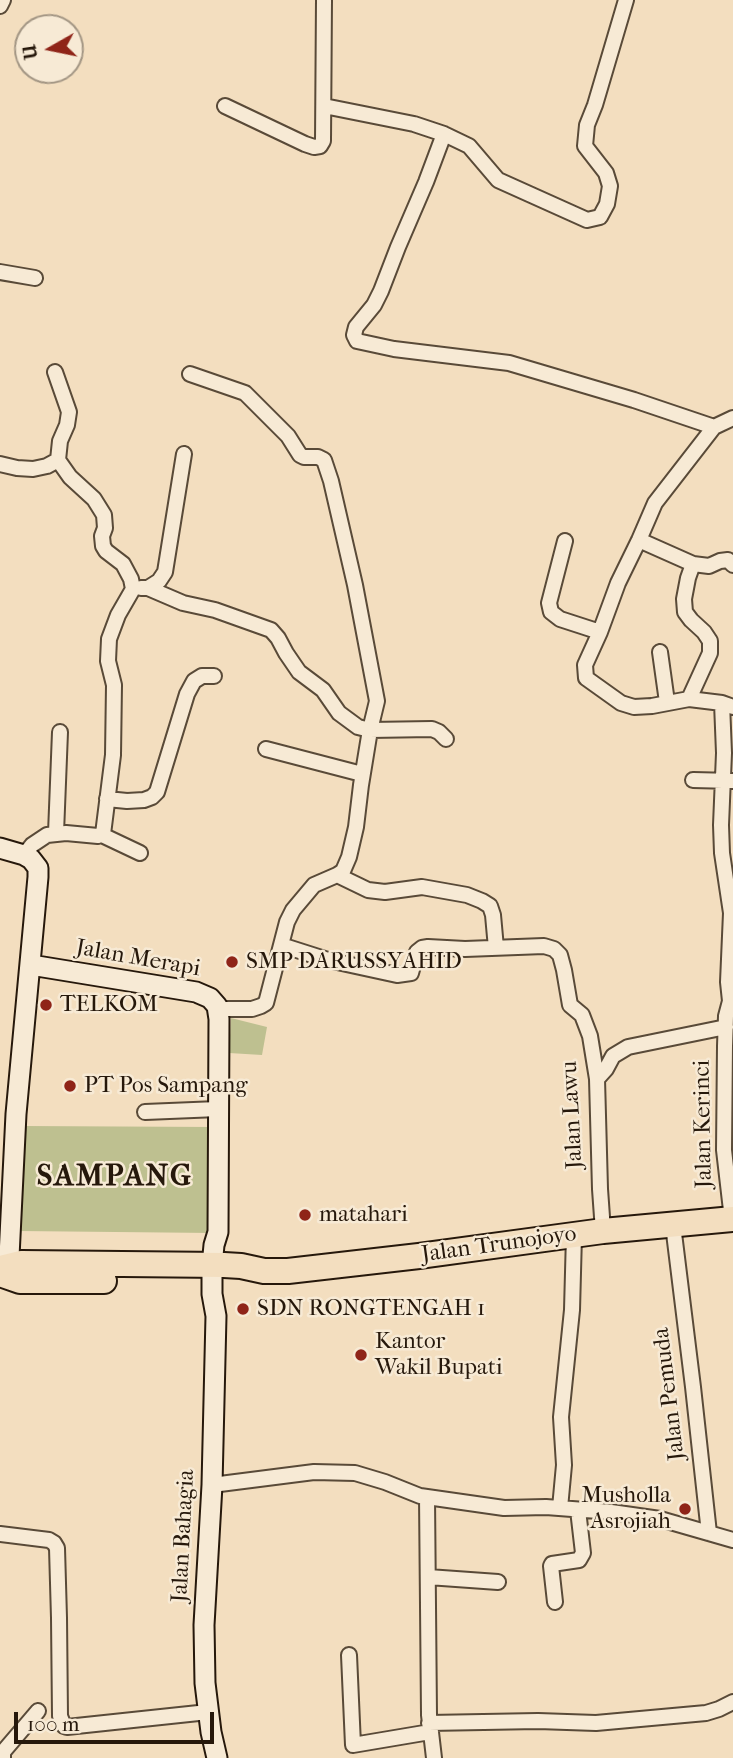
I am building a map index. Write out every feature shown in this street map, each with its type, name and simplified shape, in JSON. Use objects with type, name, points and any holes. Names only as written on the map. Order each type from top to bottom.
[{"type":"highway","name":"Jalan Trunojoyo","points":[[4,1271],[19,1281],[219,1273],[243,1279],[264,1271],[313,1269],[603,1231],[732,1219]]},
{"type":"street","points":[[0,6],[3,0]]},
{"type":"street","points":[[225,106],[305,144],[320,146],[323,141],[324,106],[324,0]]},
{"type":"street","points":[[324,106],[414,124],[444,134],[469,146],[498,180],[587,220],[600,217],[607,204],[610,186],[606,173],[585,146],[587,125],[626,0]]},
{"type":"street","points":[[444,134],[382,291],[356,327],[354,335],[357,341],[394,349],[509,363],[714,427]]},
{"type":"street","points":[[0,272],[35,278]]},
{"type":"street","points":[[55,372],[69,412],[60,441],[58,460],[69,477],[94,499],[104,515],[105,528],[102,536],[106,551],[123,564],[140,589],[215,610],[271,630],[299,672],[323,690],[339,713],[358,727],[370,730],[432,729],[446,739]]},
{"type":"street","points":[[190,374],[245,393],[288,436],[300,455],[324,460],[355,586],[377,701],[362,774],[356,827],[343,871],[314,885],[293,910],[287,922],[266,1003],[252,1009],[218,1009]]},
{"type":"street","points":[[728,705],[689,699],[652,706],[634,707],[621,704],[586,678],[585,665],[618,583],[655,503],[714,427],[733,418]]},
{"type":"street","points":[[102,835],[113,755],[114,685],[108,661],[109,639],[118,615],[140,589],[159,581],[165,572],[184,454]]},
{"type":"street","points":[[0,464],[33,469],[58,460]]},
{"type":"street","points":[[639,540],[693,564],[709,566],[728,560],[733,565]]},
{"type":"street","points":[[565,541],[549,603],[551,612],[560,619],[600,632]]},
{"type":"street","points":[[689,699],[710,653],[710,640],[685,612],[684,599],[693,564]]},
{"type":"street","points":[[660,652],[667,702]]},
{"type":"street","points":[[107,799],[144,800],[157,792],[187,694],[194,681],[202,676],[214,676]]},
{"type":"street","name":"Jalan Kerinci","points":[[728,705],[724,753],[728,780],[722,853],[731,913],[723,1150],[732,1219]]},
{"type":"street","points":[[56,833],[60,732]]},
{"type":"street","points":[[266,748],[362,774]]},
{"type":"street","points":[[693,780],[728,780]]},
{"type":"street","points":[[24,855],[47,835],[56,833],[102,835],[140,853]]},
{"type":"street","points":[[0,848],[24,855],[32,859],[38,867],[4,1271]]},
{"type":"street","points":[[337,876],[368,890],[385,892],[422,887],[467,895],[482,901],[490,906],[493,915],[496,948]]},
{"type":"street","name":"Jalan Lawu","points":[[281,946],[328,960],[397,975],[411,973],[417,953],[422,948],[544,946],[554,949],[560,955],[570,1005],[582,1015],[590,1036],[597,1079],[603,1231]]},
{"type":"street","name":"Jalan Merapi","points":[[31,965],[196,992],[213,999],[218,1009],[218,1232],[214,1245],[219,1273]]},
{"type":"street","points":[[597,1079],[613,1056],[628,1047],[728,1019]]},
{"type":"street","points":[[145,1112],[218,1109]]},
{"type":"street","name":"Jalan Pemuda","points":[[673,1225],[709,1533]]},
{"type":"street","points":[[559,1508],[564,1465],[561,1417],[572,1310],[574,1235]]},
{"type":"street","name":"Jalan Bahagia","points":[[217,1758],[205,1683],[204,1625],[212,1485],[216,1316],[225,1292],[219,1273]]},
{"type":"street","points":[[212,1485],[314,1472],[355,1473],[424,1497],[504,1508],[611,1512],[660,1519],[733,1540]]},
{"type":"street","points":[[424,1497],[430,1728],[434,1758]]},
{"type":"street","points":[[555,1602],[551,1566],[554,1563],[579,1560],[583,1553],[578,1510]]},
{"type":"street","points":[[0,1534],[49,1540],[57,1548],[60,1716],[64,1726],[208,1712]]},
{"type":"street","points":[[428,1577],[498,1582]]},
{"type":"street","points":[[349,1655],[354,1752],[430,1728],[538,1721],[596,1723],[706,1713],[733,1702]]},
{"type":"street","points":[[3,1758],[3,1752],[38,1711]]},
{"type":"green space","points":[[231,1018],[267,1027],[262,1055],[229,1053]]},
{"type":"green space","points":[[24,1126],[214,1127],[213,1233],[18,1231]]},
{"type":"place","name":"SMP DARUSSYAHID","points":[[232,962]]},
{"type":"place","name":"TELKOM","points":[[46,1005]]},
{"type":"place","name":"PT Pos Sampang","points":[[70,1086]]},
{"type":"place","name":"matahari","points":[[305,1215]]},
{"type":"place","name":"SDN RONGTENGAH 1","points":[[243,1309]]},
{"type":"place","name":"Kantor Wakil Bupati","points":[[361,1355]]},
{"type":"place","name":"Musholla Asrojiah","points":[[685,1509]]},
{"type":"district","name":"SAMPANG","points":[[115,1178]]}]
